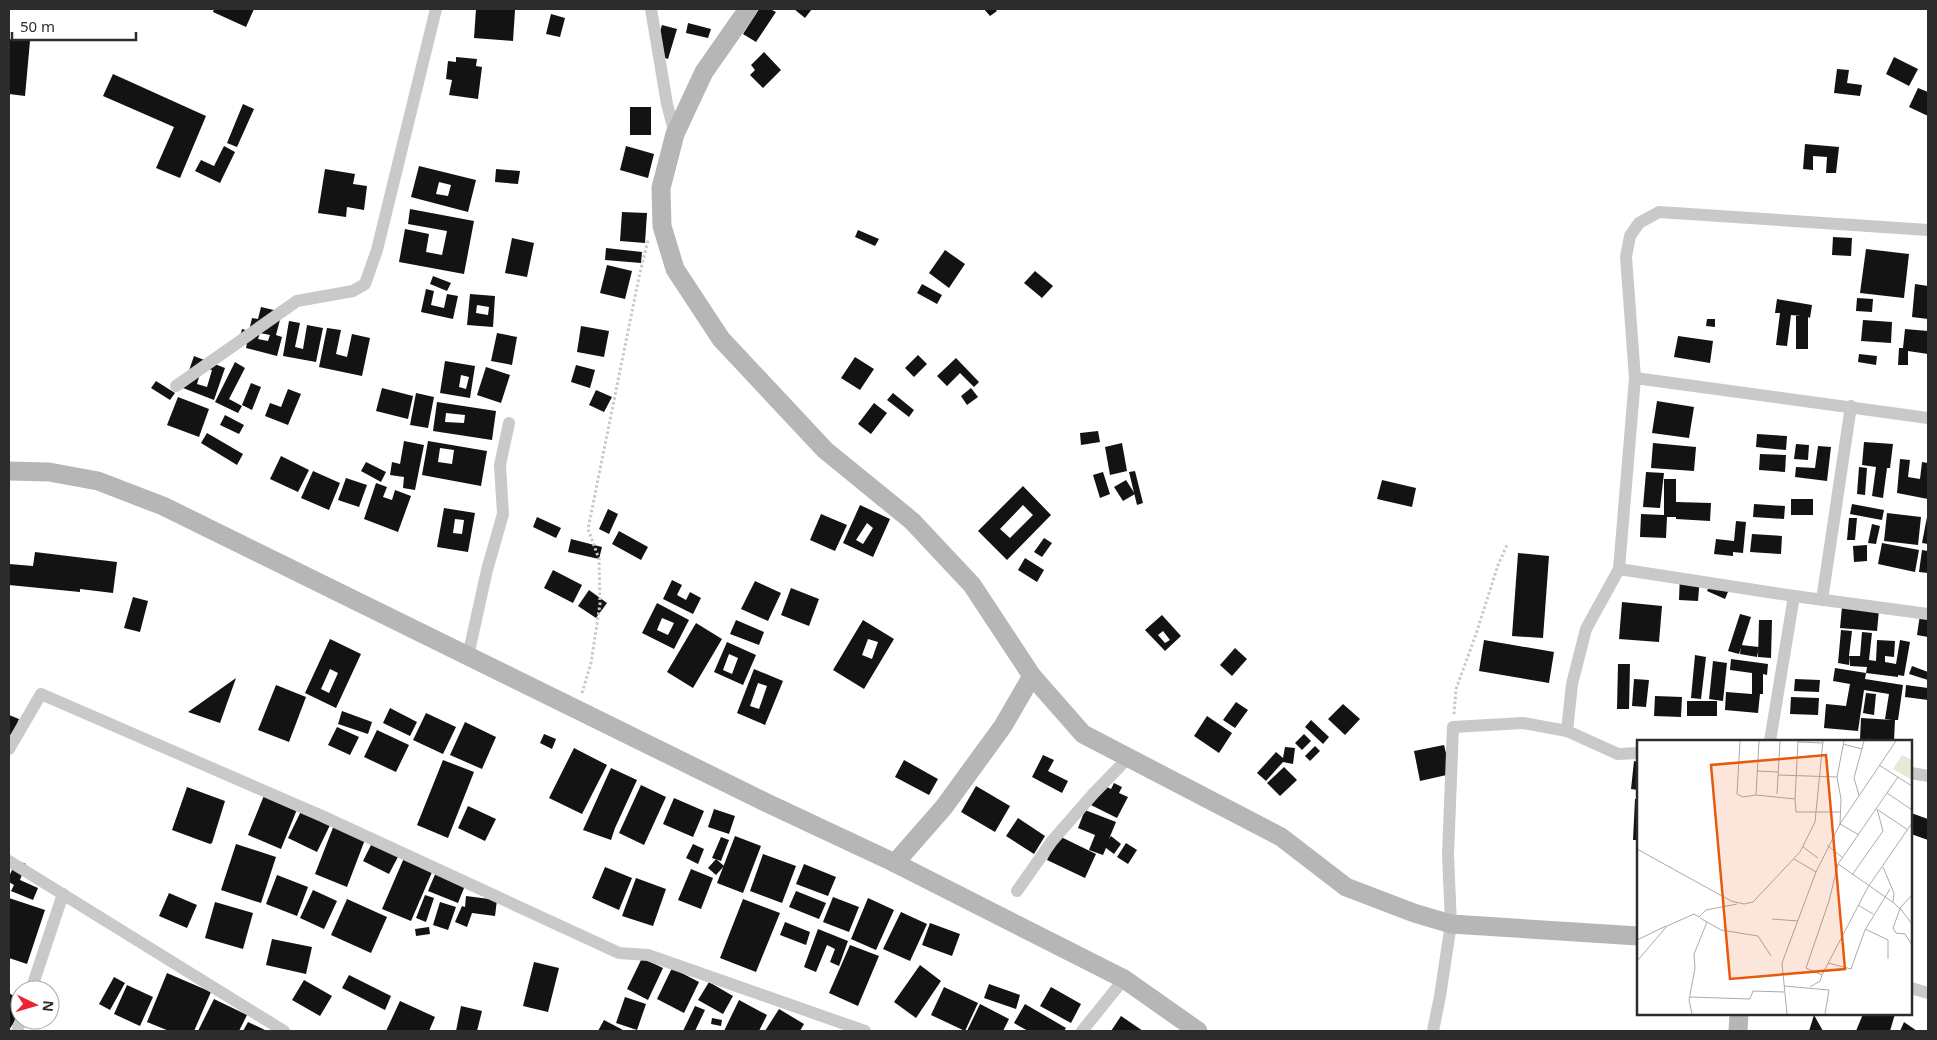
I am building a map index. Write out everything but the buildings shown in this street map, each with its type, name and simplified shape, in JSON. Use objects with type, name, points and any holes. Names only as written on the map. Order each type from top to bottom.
[{"type":"street","points":[[176,386],[297,301],[353,292],[365,284],[379,240],[436,9]]},
{"type":"street","points":[[651,9],[674,134]]},
{"type":"street","points":[[748,9],[704,72],[674,134],[661,188],[662,226],[675,269],[721,339],[825,450],[912,521],[972,585],[1032,676],[1083,734],[1280,837],[1346,887],[1414,913],[1451,924],[1637,936]]},
{"type":"street","points":[[1567,731],[1572,684],[1586,629],[1619,568],[1636,378],[1626,257],[1630,236],[1639,223],[1659,212],[1928,230]]},
{"type":"street","points":[[1636,378],[1852,406],[1928,418]]},
{"type":"street","points":[[1822,600],[1852,406]]},
{"type":"street","points":[[468,656],[487,570],[503,514],[500,465],[509,423]]},
{"type":"street","points":[[9,471],[48,472],[98,481],[163,506],[767,803],[895,863],[1124,979],[1198,1031]]},
{"type":"street","points":[[1619,568],[1794,596],[1928,614]]},
{"type":"street","points":[[1770,740],[1794,596]]},
{"type":"street","points":[[895,863],[944,807],[1003,726],[1032,676]]},
{"type":"street","points":[[9,749],[41,694],[322,816],[619,953],[648,955],[865,1031]]},
{"type":"street","points":[[1433,1031],[1451,924],[1448,855],[1454,727],[1523,723],[1567,731],[1618,754],[1637,753]]},
{"type":"street","points":[[1017,891],[1052,841],[1128,758]]},
{"type":"street","points":[[1912,773],[1928,776]]},
{"type":"street","points":[[9,861],[284,1031]]},
{"type":"street","points":[[34,980],[64,894]]},
{"type":"street","points":[[1082,1031],[1124,979]]},
{"type":"street","points":[[1912,988],[1928,992]]},
{"type":"street","points":[[1738,1031],[1739,1015]]},
{"type":"path","points":[[578,709],[591,662],[600,604],[599,559],[588,529],[639,277],[650,232]]},
{"type":"path","points":[[1454,727],[1456,689],[1498,565],[1507,545]]}]
